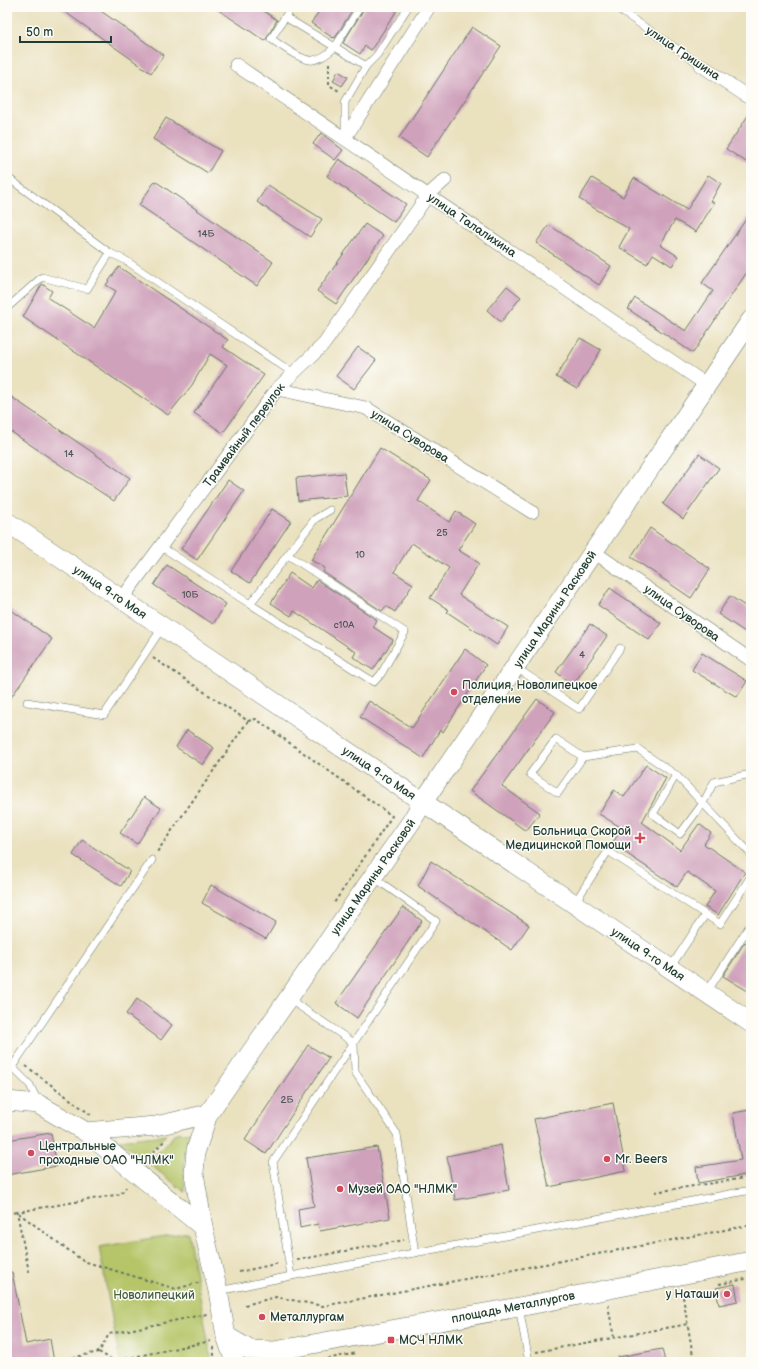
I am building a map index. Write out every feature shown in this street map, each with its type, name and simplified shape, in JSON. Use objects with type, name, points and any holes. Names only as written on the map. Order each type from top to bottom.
[{"type":"main road","name":"улица Марины Расковой","points":[[208,1114],[411,822],[423,802],[751,320]]},
{"type":"main road","name":"улица 9-го Мая","points":[[7,522],[162,628],[751,1023]]},
{"type":"main road","points":[[7,1101],[38,1104],[90,1124],[156,1126],[208,1114]]},
{"type":"main road","points":[[208,1114],[196,1150],[194,1173],[203,1226],[226,1336],[235,1362]]},
{"type":"main road","points":[[90,1124],[203,1226]]},
{"type":"main road","name":"площадь Металлургов","points":[[226,1336],[250,1350],[269,1356],[751,1261]]},
{"type":"main road","points":[[226,1336],[226,1362]]},
{"type":"street","points":[[345,138],[429,7]]},
{"type":"street","name":"улица Талалихина","points":[[236,64],[707,385]]},
{"type":"street","name":"улица Гришина","points":[[701,65],[751,99]]},
{"type":"street","name":"Трамвайный переулок","points":[[121,600],[277,389],[324,344],[428,195],[445,180]]},
{"type":"street","name":"улица Суворова","points":[[277,389],[366,408],[532,512]]},
{"type":"street","name":"улица Суворова","points":[[594,552],[751,660]]},
{"type":"lane","points":[[291,7],[271,39],[305,59],[312,61],[321,58],[332,50],[360,7]]},
{"type":"lane","points":[[345,138],[345,102],[366,66],[377,55],[408,7]]},
{"type":"lane","name":"улица Гришина","points":[[615,7],[701,65]]},
{"type":"lane","points":[[285,17],[332,50],[366,66]]},
{"type":"lane","points":[[7,177],[110,253],[125,260],[294,373]]},
{"type":"lane","points":[[7,308],[42,277],[87,289],[110,253]]},
{"type":"lane","points":[[250,604],[315,519],[330,510]]},
{"type":"lane","points":[[160,546],[374,682],[381,674],[405,632],[288,555]]},
{"type":"lane","points":[[27,702],[104,715],[162,628]]},
{"type":"lane","points":[[515,667],[579,709],[620,648]]},
{"type":"lane","points":[[583,757],[558,793],[530,774],[556,739],[583,757],[638,749],[676,775],[751,854]]},
{"type":"lane","points":[[676,775],[653,814],[680,834],[703,803],[714,782],[751,774]]},
{"type":"lane","points":[[574,904],[608,851],[720,924],[751,876]]},
{"type":"lane","points":[[38,1104],[30,1085],[10,1064],[17,1060],[152,860]]},
{"type":"lane","points":[[291,1276],[273,1162],[436,921],[372,877]]},
{"type":"lane","points":[[670,969],[705,915]]},
{"type":"lane","points":[[706,993],[750,928]]},
{"type":"lane","points":[[289,998],[354,1043]]},
{"type":"lane","points":[[354,1043],[355,1072],[397,1134],[415,1253]]},
{"type":"lane","points":[[218,1292],[291,1276],[751,1190]]},
{"type":"lane","points":[[519,1307],[529,1362]]},
{"type":"path","points":[[332,50],[329,85],[341,92],[345,102]]},
{"type":"path","points":[[146,653],[248,721]]},
{"type":"path","points":[[152,860],[248,721],[256,718],[392,816],[331,908]]},
{"type":"path","points":[[17,1060],[90,1124]]},
{"type":"path","points":[[144,1162],[166,1140]]},
{"type":"path","points":[[654,1192],[751,1177]]},
{"type":"path","points":[[7,1214],[121,1194],[126,1188]]},
{"type":"path","points":[[17,1212],[29,1272]]},
{"type":"path","points":[[17,1212],[83,1261],[176,1289],[200,1282]]},
{"type":"path","points":[[245,1305],[276,1297],[323,1306],[751,1224]]},
{"type":"path","points":[[239,1272],[289,1261],[413,1238]]},
{"type":"path","points":[[682,1292],[694,1362]]},
{"type":"path","points":[[608,1305],[614,1338]]},
{"type":"path","points":[[99,1352],[109,1334],[207,1314]]},
{"type":"path","points":[[527,1353],[688,1324]]},
{"type":"path","points":[[61,1360],[99,1352],[114,1361],[211,1341],[215,1362]]},
{"type":"green space","points":[[193,1132],[187,1146],[184,1169],[185,1192],[148,1163],[176,1133]]},
{"type":"green space","points":[[166,1135],[142,1159],[119,1140]]},
{"type":"green space","name":"Новолипецкий","points":[[188,1232],[212,1362],[120,1362],[99,1247]]},
{"type":"building","points":[[58,7],[95,7],[164,55],[151,73]]},
{"type":"building","points":[[214,7],[258,7],[277,20],[265,41]]},
{"type":"building","points":[[322,7],[354,7],[335,38],[311,23]]},
{"type":"building","points":[[365,7],[399,7],[371,50],[365,46],[360,54],[343,43]]},
{"type":"building","points":[[472,27],[501,46],[427,157],[399,138]]},
{"type":"building","points":[[338,71],[348,77],[342,86],[333,81]]},
{"type":"building","points":[[751,111],[751,165],[726,149]]},
{"type":"building","points":[[166,118],[221,151],[208,173],[153,139]]},
{"type":"building","points":[[321,133],[343,150],[335,160],[313,144]]},
{"type":"building","points":[[339,159],[406,204],[394,222],[327,176]]},
{"type":"building","points":[[708,175],[721,183],[711,201],[714,203],[696,232],[675,220],[660,245],[678,256],[672,266],[653,254],[647,264],[619,247],[629,229],[579,199],[592,178],[623,197],[634,178],[687,210]]},
{"type":"building","points":[[155,181],[273,262],[257,286],[139,205]]},
{"type":"building","points":[[268,185],[322,219],[310,237],[257,202]]},
{"type":"building","points":[[751,212],[751,266],[693,353],[628,309],[635,298],[686,331],[713,291],[702,283]]},
{"type":"building","points":[[365,224],[383,236],[336,304],[317,291]]},
{"type":"building","points":[[549,225],[611,266],[599,285],[536,243]]},
{"type":"building","points":[[119,267],[228,340],[223,347],[264,375],[223,433],[194,413],[227,365],[210,354],[192,385],[168,415],[23,317],[42,284],[52,291],[48,298],[94,328],[116,291],[106,285]]},
{"type":"building","points":[[507,286],[521,297],[501,322],[487,310]]},
{"type":"building","points":[[580,338],[601,350],[577,389],[556,377]]},
{"type":"building","points":[[358,347],[376,360],[354,389],[336,376]]},
{"type":"building","points":[[7,394],[130,478],[114,501],[7,429]]},
{"type":"building","points":[[380,448],[431,480],[418,501],[449,522],[456,511],[475,524],[458,550],[479,563],[459,595],[508,627],[497,645],[447,612],[449,610],[430,598],[449,568],[412,543],[394,572],[413,584],[395,612],[386,606],[382,611],[323,572],[325,568],[311,560]]},
{"type":"building","points":[[699,454],[719,468],[683,519],[663,504]]},
{"type":"building","points":[[344,473],[347,496],[298,501],[296,478]]},
{"type":"building","points":[[228,480],[244,491],[197,560],[181,549]]},
{"type":"building","points":[[272,509],[291,521],[250,583],[231,571]]},
{"type":"building","points":[[650,528],[710,569],[691,598],[631,557]]},
{"type":"building","points":[[167,565],[226,604],[213,624],[154,585]]},
{"type":"building","points":[[290,573],[312,588],[317,580],[377,620],[373,627],[393,640],[373,670],[353,657],[356,652],[294,611],[291,616],[271,603]]},
{"type":"building","points":[[610,588],[661,623],[649,640],[598,605]]},
{"type":"building","points":[[730,596],[751,610],[751,636],[718,614]]},
{"type":"building","points":[[7,607],[52,639],[7,703]]},
{"type":"building","points":[[590,624],[607,636],[573,685],[556,672]]},
{"type":"building","points":[[465,649],[486,665],[443,732],[440,730],[423,758],[360,717],[369,701],[412,728]]},
{"type":"building","points":[[702,653],[747,681],[737,697],[692,670]]},
{"type":"building","points":[[537,699],[555,712],[502,786],[540,813],[526,831],[470,791]]},
{"type":"building","points":[[187,730],[214,748],[203,765],[176,747]]},
{"type":"building","name":"Больница Скорой Медицинской Помощи","points":[[646,765],[666,778],[642,822],[680,850],[699,824],[711,833],[704,844],[745,872],[718,915],[705,907],[715,891],[687,872],[677,887],[612,844],[622,828],[599,814],[614,790],[624,797]]},
{"type":"building","points":[[144,797],[161,808],[137,844],[120,833]]},
{"type":"building","points":[[82,840],[130,871],[121,886],[73,855]]},
{"type":"building","points":[[431,861],[529,925],[512,950],[418,886]]},
{"type":"building","points":[[211,885],[276,922],[266,939],[202,903]]},
{"type":"building","points":[[403,907],[422,921],[357,1018],[336,1003]]},
{"type":"building","points":[[745,942],[751,945],[751,993],[723,976]]},
{"type":"building","points":[[137,999],[172,1025],[161,1040],[126,1014]]},
{"type":"building","points":[[308,1045],[329,1058],[266,1154],[245,1140]]},
{"type":"building","points":[[613,1103],[626,1171],[549,1187],[534,1119]]},
{"type":"building","points":[[750,1110],[751,1174],[698,1183],[696,1167],[741,1160],[733,1113]]},
{"type":"building","name":"Центральные проходные ОАО \"НЛМК\"","points":[[51,1133],[57,1166],[7,1175],[7,1140]]},
{"type":"building","points":[[501,1145],[509,1190],[455,1200],[447,1156]]},
{"type":"building","points":[[377,1147],[390,1218],[320,1231],[318,1224],[300,1228],[298,1209],[314,1206],[306,1158]]},
{"type":"building","points":[[7,1272],[12,1272],[26,1344],[50,1339],[54,1362],[7,1362]]},
{"type":"building","name":"у Наташи","points":[[735,1284],[738,1301],[719,1305],[716,1288]]},
{"type":"building","points":[[662,1349],[665,1362],[619,1362],[618,1357]]},
{"type":"place","name":"Полиция, Новолипецкое отделение","points":[[454,692]]},
{"type":"place","name":"Больница Скорой Медицинской Помощи","points":[[640,838]]},
{"type":"place","name":"Центральные проходные ОАО \"НЛМК\"","points":[[31,1153]]},
{"type":"place","name":"Mr. Beers","points":[[607,1159]]},
{"type":"place","name":"Музей ОАО \"НЛМК\"","points":[[340,1189]]},
{"type":"place","name":"у Наташи","points":[[727,1294]]},
{"type":"place","name":"Металлургам","points":[[262,1317]]},
{"type":"place","name":"МСЧ НЛМК","points":[[391,1340]]}]
